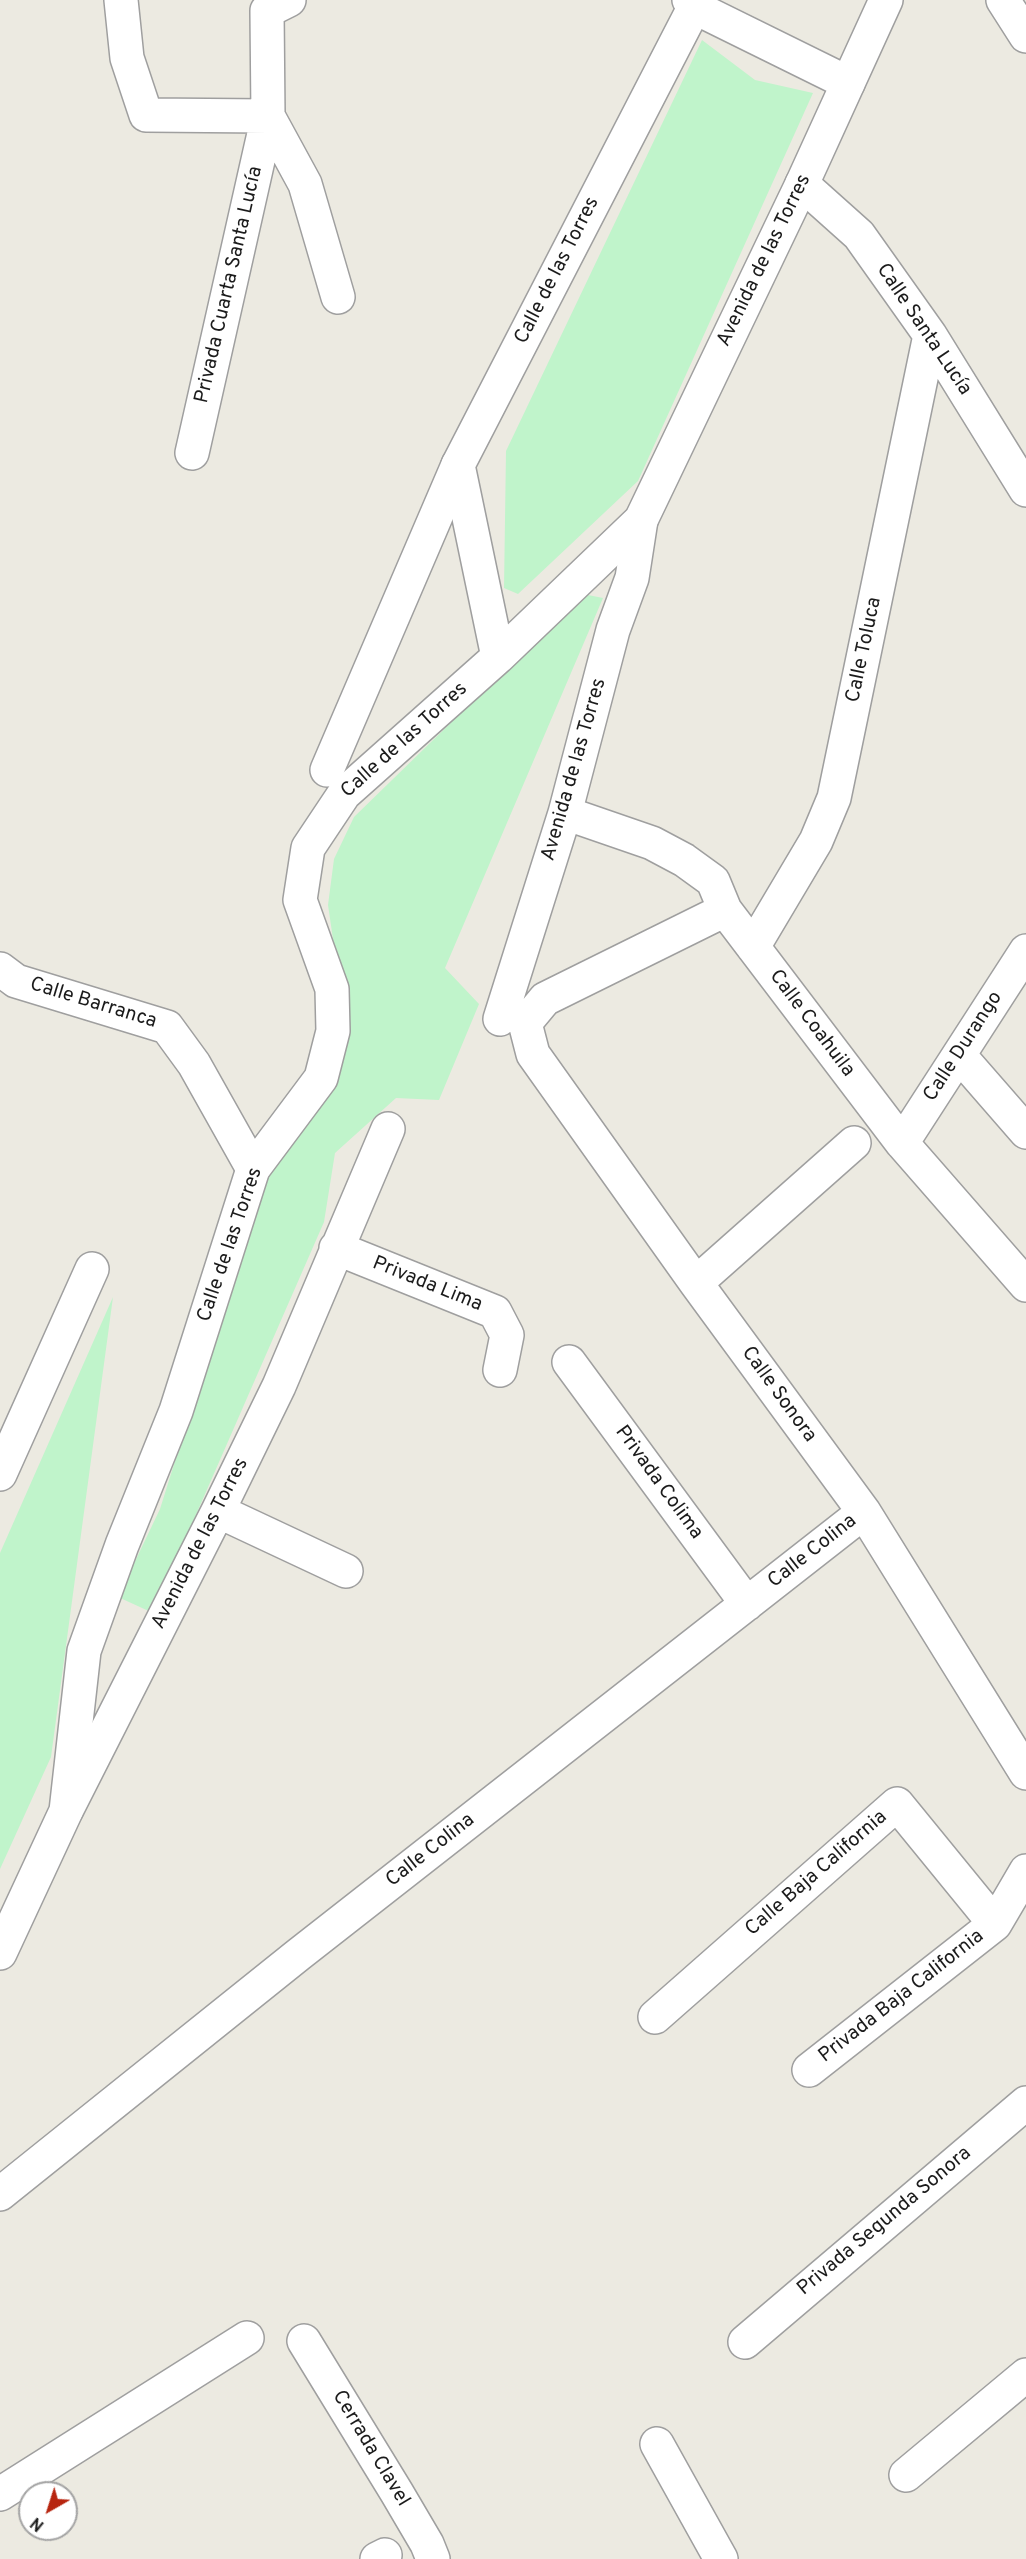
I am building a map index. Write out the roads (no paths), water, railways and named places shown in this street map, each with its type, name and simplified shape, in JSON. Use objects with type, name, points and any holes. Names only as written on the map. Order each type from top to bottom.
[{"type":"street","points":[[121,0],[128,58],[146,115],[268,116]]},
{"type":"street","name":"Avenida de las Torres","points":[[512,1021],[613,630],[632,578],[640,520],[802,184],[886,0]]},
{"type":"street","points":[[1003,0],[1026,36]]},
{"type":"street","points":[[694,2],[848,83]]},
{"type":"street","name":"Calle de las Torres","points":[[327,770],[458,465],[694,2]]},
{"type":"street","points":[[278,5],[268,116],[305,184],[338,297]]},
{"type":"street","name":"Privada Cuarta Santa Lucía","points":[[192,453],[268,116]]},
{"type":"street","name":"Calle Santa Lucía","points":[[802,184],[859,235],[930,335],[1026,490]]},
{"type":"street","name":"Calle Toluca","points":[[753,947],[816,841],[834,798],[930,335]]},
{"type":"street","points":[[458,465],[498,657]]},
{"type":"street","name":"Avenida de las Torres","points":[[498,657],[640,520]]},
{"type":"street","name":"Calle de las Torres","points":[[66,1811],[84,1650],[122,1545],[176,1411],[254,1169],[321,1078],[333,1031],[332,989],[300,900],[308,848],[344,794],[498,657]]},
{"type":"street","name":"Calle Coahuila","points":[[564,813],[652,843],[684,860],[713,880],[725,910],[902,1143],[1026,1285]]},
{"type":"street","points":[[512,1021],[545,999],[725,910]]},
{"type":"street","name":"Calle Durango","points":[[902,1143],[1026,951]]},
{"type":"street","name":"Calle Barranca","points":[[0,969],[16,981],[167,1027],[194,1064],[254,1169]]},
{"type":"street","name":"Calle Sonora","points":[[512,1021],[696,1283],[864,1512],[1026,1773]]},
{"type":"street","points":[[959,1055],[1026,1132]]},
{"type":"street","name":"Avenida de las Torres","points":[[0,1953],[66,1811],[279,1386],[388,1129]]},
{"type":"street","points":[[696,1283],[854,1143]]},
{"type":"street","name":"Privada Lima","points":[[336,1248],[495,1312],[507,1335],[500,1370]]},
{"type":"street","points":[[0,1474],[92,1269]]},
{"type":"street","name":"Privada Colima","points":[[568,1362],[747,1604]]},
{"type":"street","points":[[218,1511],[345,1571]]},
{"type":"street","name":"Calle Colina","points":[[0,2194],[316,1940],[864,1512]]},
{"type":"street","name":"Calle Baja California","points":[[655,2017],[897,1804],[995,1924]]},
{"type":"street","points":[[995,1924],[1026,1871]]},
{"type":"street","name":"Privada Baja California","points":[[809,2070],[995,1924]]},
{"type":"street","name":"Privada Segunda Sonora","points":[[745,2342],[1026,2103]]},
{"type":"street","points":[[0,2494],[248,2338]]},
{"type":"street","name":"Cerrada Clavel","points":[[304,2341],[397,2493],[427,2544],[433,2559]]},
{"type":"street","points":[[906,2475],[1026,2375]]},
{"type":"street","points":[[657,2444],[721,2559]]}]
